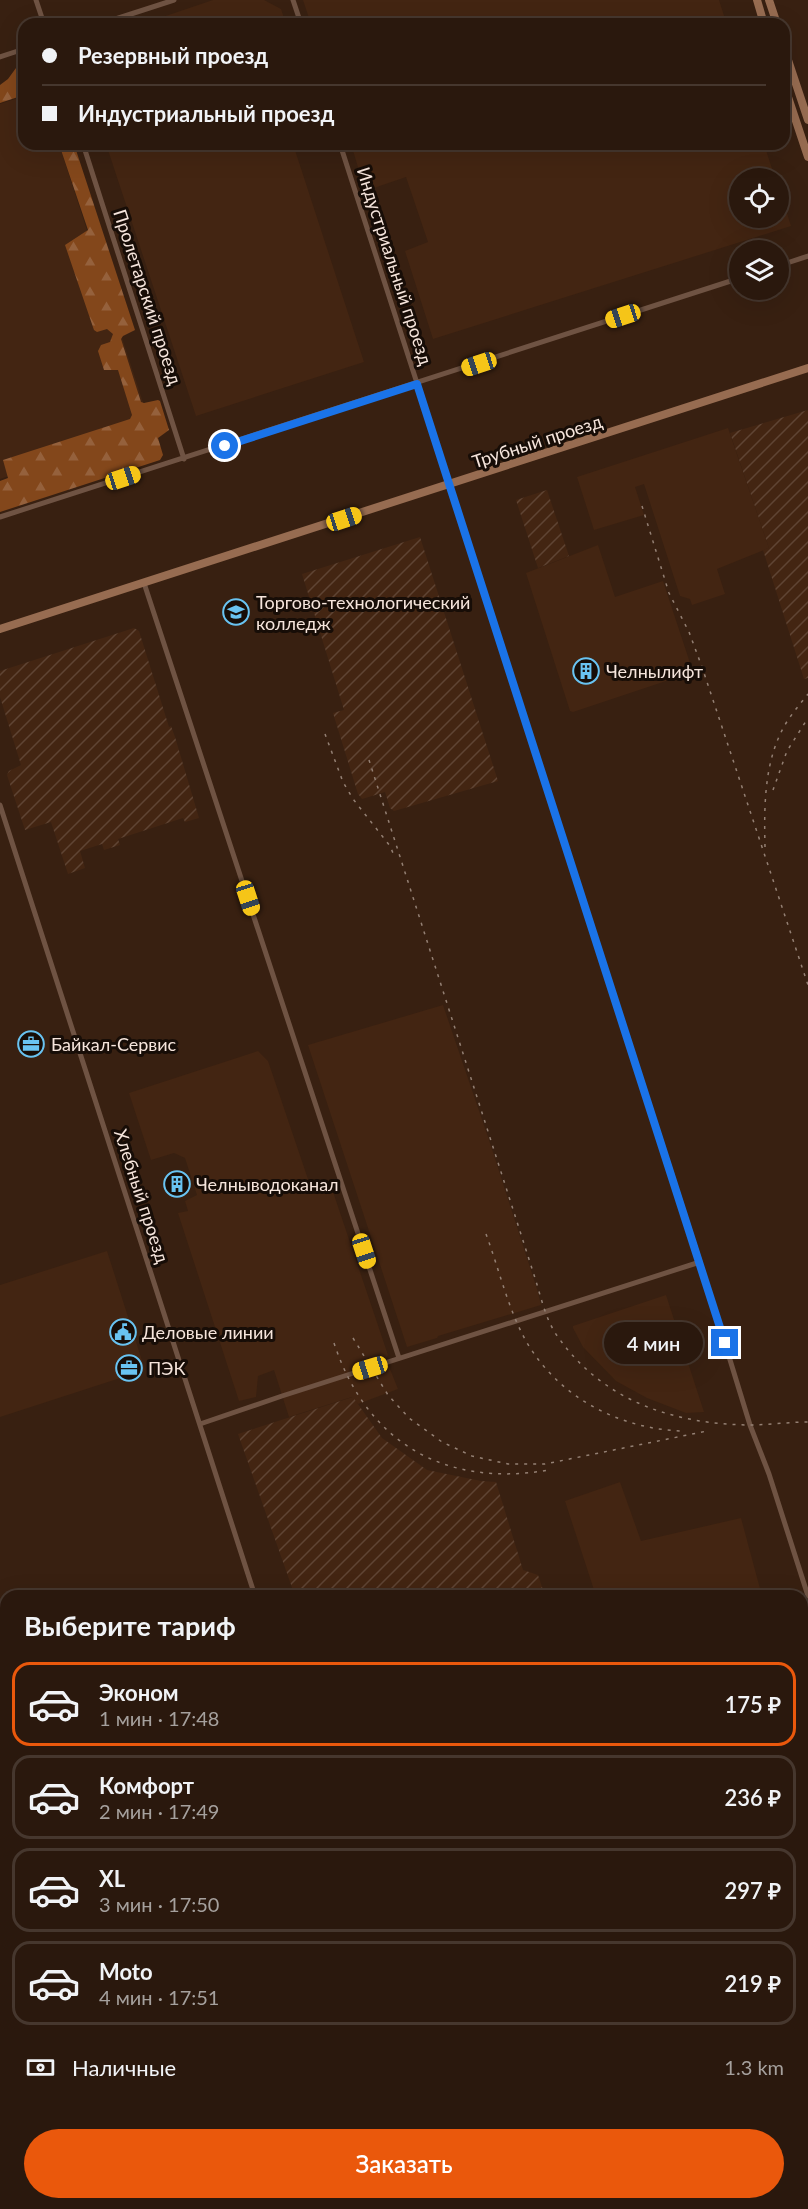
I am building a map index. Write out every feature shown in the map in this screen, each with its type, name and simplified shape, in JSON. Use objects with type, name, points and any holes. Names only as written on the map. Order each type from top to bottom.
[{"type":"street","points":[[36,0],[42,18]]},
{"type":"street","points":[[118,18],[174,0]]},
{"type":"street","points":[[293,0],[299,18]]},
{"type":"street","points":[[756,0],[762,18]]},
{"type":"street","points":[[769,0],[775,18]]},
{"type":"street","points":[[0,57],[18,51]]},
{"type":"street","points":[[790,65],[808,120]]},
{"type":"street","points":[[790,102],[808,157]]},
{"type":"street","points":[[793,110],[804,106]]},
{"type":"street","name":"Пролетарский проезд","points":[[84,150],[184,459]]},
{"type":"street","name":"Индустриальный проезд","points":[[342,150],[700,1262],[750,1425],[769,1474],[806,1590]]},
{"type":"street","points":[[789,262],[808,256]]},
{"type":"street","points":[[0,517],[729,282]]},
{"type":"street","name":"Трубный проезд","points":[[0,629],[808,368]]},
{"type":"street","points":[[144,583],[399,1358]]},
{"type":"street","name":"Хлебный проезд","points":[[0,805],[253,1590]]},
{"type":"street","points":[[200,1425],[282,1396],[700,1262]]},
{"type":"shaded area","points":[[213,0],[264,0],[281,9],[284,18],[160,18]]},
{"type":"shaded area","points":[[303,0],[719,0],[725,18],[309,18]]},
{"type":"shaded area","points":[[18,98],[18,150],[61,150],[152,430],[0,479],[0,104]]},
{"type":"shaded area","points":[[108,150],[295,150],[364,362],[196,416]]},
{"type":"shaded area","points":[[353,150],[766,150],[772,168],[729,168],[729,228],[785,228],[747,240],[729,240],[729,246],[433,339],[405,251],[428,242],[406,177],[368,190],[364,187]]},
{"type":"shaded area","points":[[808,410],[808,678],[804,679],[763,550],[769,548],[730,433]]},
{"type":"shaded area","points":[[728,428],[769,548],[717,569],[725,594],[692,605],[690,599],[680,596],[644,484],[635,487],[644,515],[594,530],[577,477]]},
{"type":"shaded area","points":[[547,490],[569,556],[538,568],[516,500]]},
{"type":"shaded area","points":[[420,537],[498,781],[394,811],[390,808],[385,792],[362,799],[358,794],[333,713],[344,710],[302,574]]},
{"type":"shaded area","points":[[598,545],[615,597],[663,581],[693,672],[573,712],[570,711],[526,573]]},
{"type":"shaded area","points":[[134,628],[139,631],[169,727],[171,726],[175,737],[199,818],[185,822],[183,818],[118,839],[120,845],[104,850],[102,844],[80,851],[85,868],[68,874],[51,822],[25,830],[7,775],[9,771],[21,765],[0,697],[0,671]]},
{"type":"shaded area","points":[[443,1005],[490,1143],[541,1305],[407,1347],[308,1045]]},
{"type":"shaded area","points":[[258,1051],[268,1061],[310,1185],[329,1180],[388,1355],[386,1359],[398,1389],[358,1404],[352,1397],[289,1417],[274,1370],[258,1376],[256,1397],[239,1401],[178,1213],[188,1211],[185,1201],[197,1195],[185,1158],[174,1153],[151,1160],[129,1093]]},
{"type":"shaded area","points":[[107,1251],[145,1370],[0,1417],[0,1285]]},
{"type":"shaded area","points":[[666,1295],[704,1412],[686,1413],[647,1398],[616,1381],[583,1347],[573,1328],[573,1326]]},
{"type":"shaded area","points":[[353,1397],[382,1438],[427,1470],[496,1482],[523,1570],[538,1575],[543,1590],[293,1590],[238,1434]]},
{"type":"shaded area","points":[[620,1482],[641,1541],[741,1518],[760,1590],[594,1590],[565,1501]]},
{"type":"green space","points":[[18,65],[18,97],[0,103],[0,85],[8,79]]},
{"type":"green space","points":[[61,150],[76,150],[135,330],[121,339],[141,402],[160,401],[169,430],[158,438],[163,455],[160,460],[0,512],[0,481],[8,478],[3,460],[130,419],[132,415],[118,370],[104,370],[98,351],[101,345],[110,342],[113,334],[107,329],[97,332],[94,330],[65,245],[88,230]]},
{"type":"railway","points":[[642,506],[669,593],[689,632],[702,667],[808,985]]},
{"type":"railway","points":[[765,847],[767,781],[774,749],[788,720],[808,694]]},
{"type":"railway","points":[[773,790],[787,751],[808,718]]},
{"type":"railway","points":[[325,734],[343,782],[393,853]]},
{"type":"railway","points":[[369,760],[544,1309],[558,1337],[596,1378],[618,1393],[667,1414],[721,1424],[808,1422]]},
{"type":"railway","points":[[486,1234],[520,1329],[539,1361],[555,1378],[573,1394],[613,1416],[636,1424],[682,1431]]},
{"type":"railway","points":[[353,1338],[388,1395],[409,1418],[442,1442],[472,1456],[508,1464],[545,1464],[707,1431]]},
{"type":"railway","points":[[334,1343],[348,1378],[367,1408],[389,1432],[415,1451],[444,1464],[476,1472],[511,1474],[549,1470]]},
{"type":"place","name":"Торгово-технологический колледж","points":[[236,612]]},
{"type":"place","name":"Челнылифт","points":[[586,671]]},
{"type":"place","name":"Байкал-Сервис","points":[[31,1044]]},
{"type":"place","name":"Челныводоканал","points":[[177,1184]]},
{"type":"place","name":"Деловые линии","points":[[123,1332]]},
{"type":"place","name":"ПЭК","points":[[129,1368]]},
{"type":"route","points":[[225,446],[417,384],[725,1343]]}]
